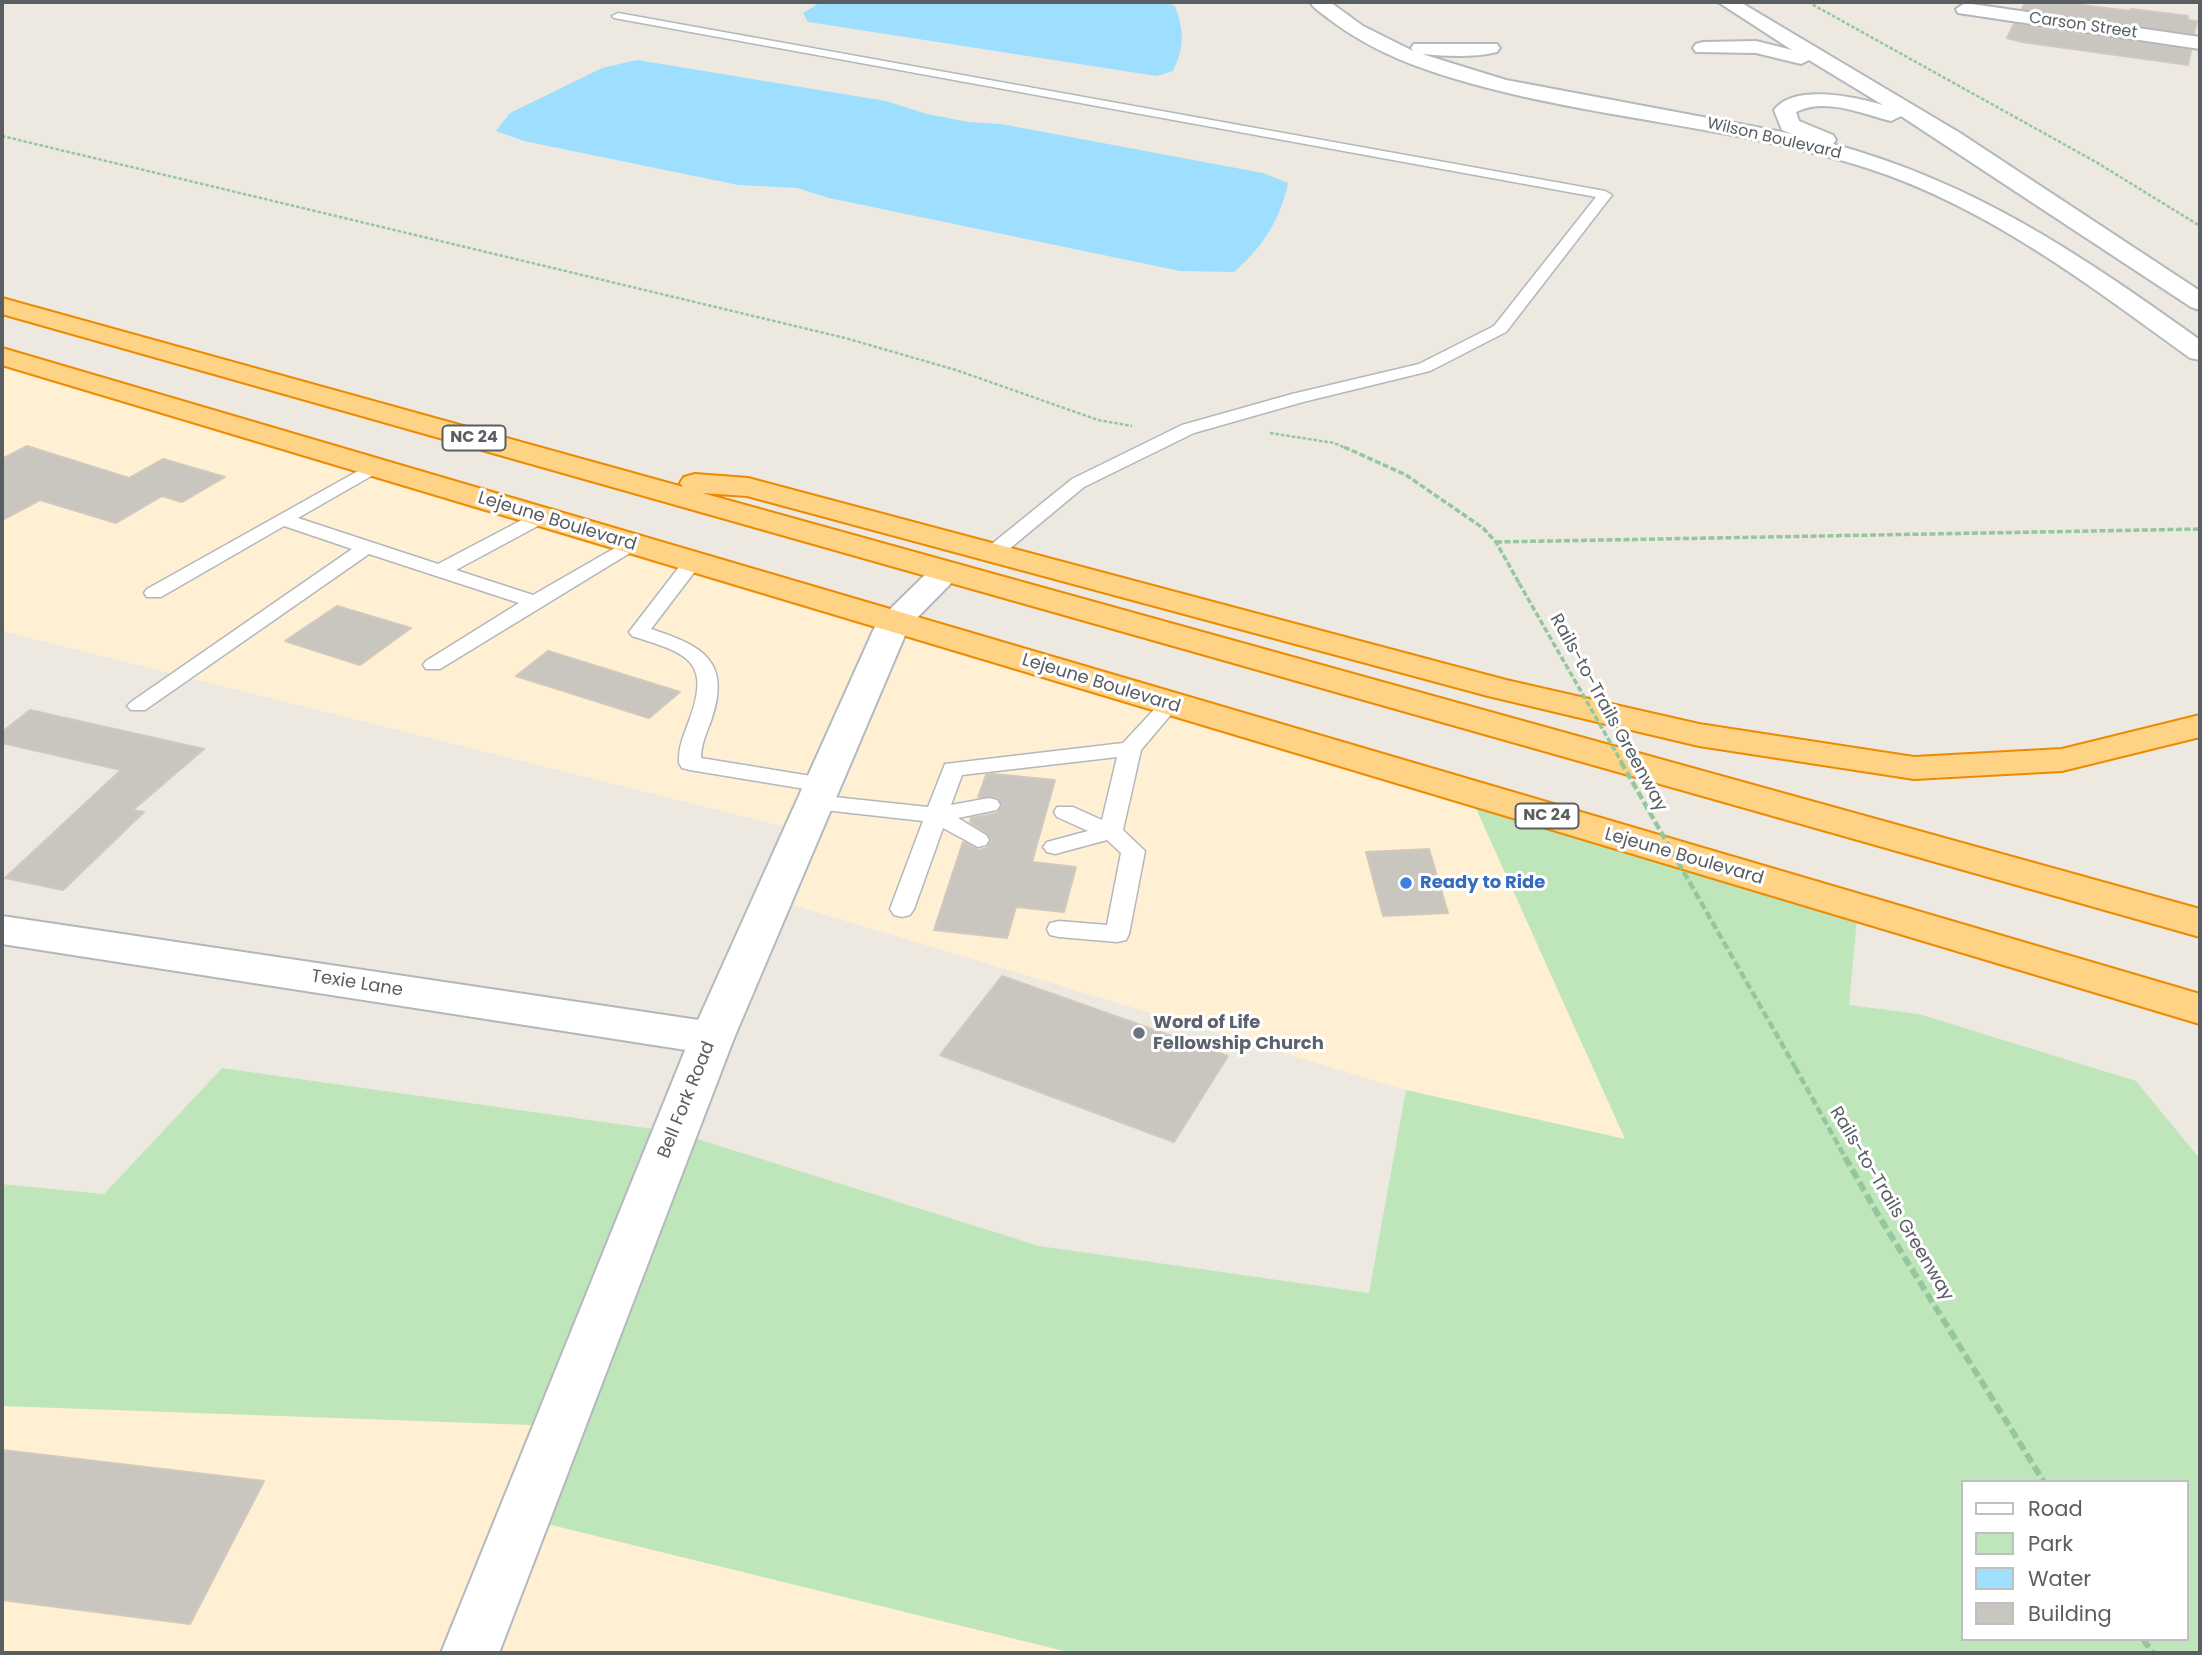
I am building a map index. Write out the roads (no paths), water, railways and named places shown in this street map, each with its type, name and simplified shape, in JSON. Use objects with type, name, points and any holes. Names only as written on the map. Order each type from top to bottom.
[{"type":"highway","name":"NC 24","points":[[2,306],[2200,923]]},
{"type":"highway","name":"Lejeune Boulevard","points":[[2,356],[2200,1009]]},
{"type":"highway","points":[[611,476],[748,487],[995,551],[1500,689],[1699,735],[1914,768],[2062,760],[2200,726]]},
{"type":"main road","name":"Wilson Boulevard","points":[[1319,2],[1345,24],[1381,44],[1457,73],[1539,93],[1710,123],[1844,155],[1930,184],[2008,224],[2113,290],[2200,352]]},
{"type":"main road","points":[[1727,2],[1952,138],[2200,302]]},
{"type":"main road","name":"Carson Street","points":[[1964,9],[2200,43]]},
{"type":"main road","points":[[1345,24],[1432,50],[1490,48]]},
{"type":"main road","points":[[1703,48],[1741,46],[1767,49],[1840,70]]},
{"type":"main road","points":[[1520,70],[1567,89],[1710,123]]},
{"type":"main road","points":[[1930,184],[1871,156],[1801,132],[1787,120],[1785,110],[1800,103],[1862,105],[1952,138]]},
{"type":"main road","name":"Bell Fork Road","points":[[470,1653],[712,1038],[894,622],[946,572]]},
{"type":"main road","name":"Texie Lane","points":[[2,930],[712,1038]]},
{"type":"lane","points":[[618,16],[1605,195],[1500,330],[1424,368],[1298,398],[1188,429],[1078,483],[995,551]]},
{"type":"lane","points":[[154,593],[374,467]]},
{"type":"lane","points":[[440,571],[541,517]]},
{"type":"lane","points":[[284,520],[535,602]]},
{"type":"lane","points":[[433,665],[634,545]]},
{"type":"lane","points":[[138,706],[367,547]]},
{"type":"lane","points":[[694,562],[639,632],[689,649],[706,667],[710,695],[688,752],[690,763],[819,793],[937,815],[978,840]]},
{"type":"lane","points":[[1111,832],[1130,749],[1170,704]]},
{"type":"lane","points":[[902,909],[953,769],[1130,749]]},
{"type":"lane","points":[[937,815],[989,805]]},
{"type":"lane","points":[[1059,929],[1117,934],[1133,851],[1111,832],[1065,812]]},
{"type":"lane","points":[[1055,847],[1111,832]]},
{"type":"water","points":[[821,2],[1166,2],[1175,6],[1180,23],[1181,46],[1173,71],[1157,76],[808,22],[803,13]]},
{"type":"water","points":[[637,60],[886,101],[927,114],[969,122],[1001,124],[1263,173],[1288,183],[1275,221],[1253,253],[1234,272],[1180,271],[829,198],[797,188],[738,185],[524,141],[496,131],[510,113],[602,68]]},
{"type":"place","name":"Ready to Ride","points":[[1406,883]]},
{"type":"place","name":"Word of Life Fellowship Church","points":[[1139,1033]]}]
